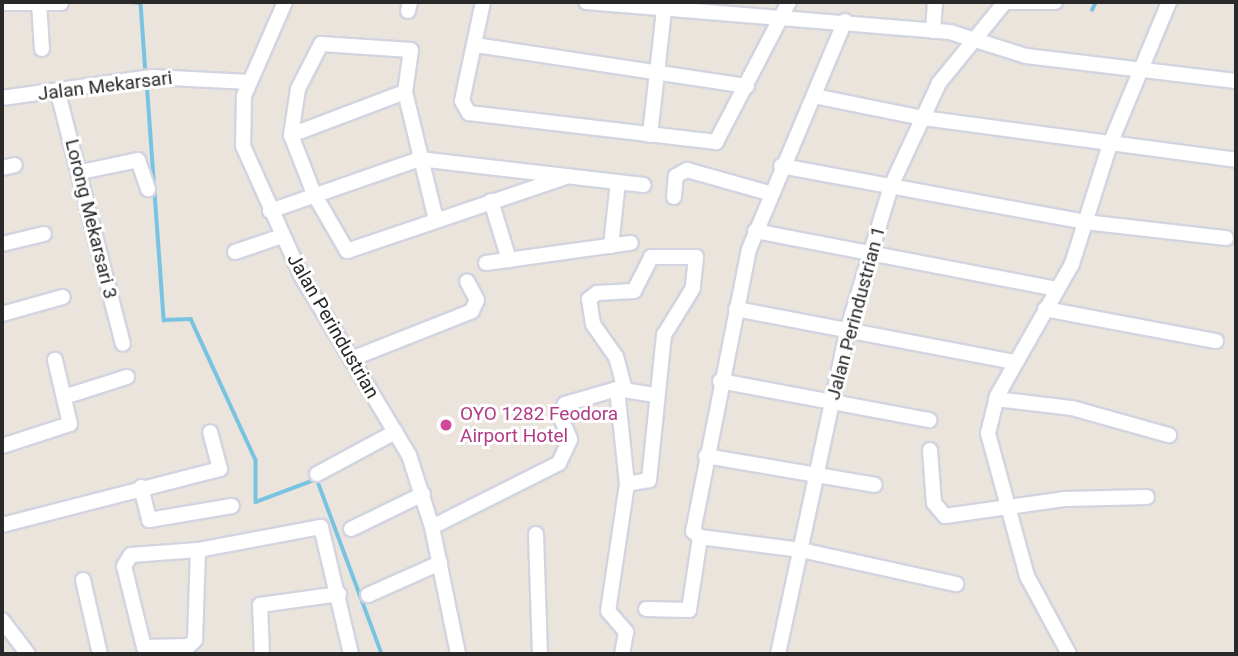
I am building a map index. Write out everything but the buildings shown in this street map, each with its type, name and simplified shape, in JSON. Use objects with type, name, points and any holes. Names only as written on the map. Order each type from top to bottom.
[{"type":"street","name":"Jalan Perindustrian","points":[[285,2],[249,82],[240,120],[243,146],[282,236],[395,432],[423,494],[458,654]]},
{"type":"street","points":[[483,2],[462,101],[468,113],[716,142],[783,21],[789,2]]},
{"type":"street","points":[[586,2],[664,7],[783,21],[845,21],[933,31],[974,42],[1140,73],[1236,81]]},
{"type":"street","points":[[933,31],[936,2]]},
{"type":"street","points":[[1007,2],[1055,2]]},
{"type":"street","name":"Jalan Perindustrian 1","points":[[778,654],[848,331],[868,256],[891,186],[952,63],[974,42],[1007,2]]},
{"type":"street","points":[[1069,654],[1027,576],[988,433],[996,399],[1057,289],[1085,222],[1110,144],[1169,2]]},
{"type":"street","points":[[2,3],[61,3]]},
{"type":"street","points":[[39,3],[42,50]]},
{"type":"street","points":[[650,135],[664,7]]},
{"type":"street","points":[[845,21],[814,96],[780,166],[755,231],[720,381],[693,531],[700,537],[801,550],[956,584]]},
{"type":"street","points":[[436,220],[419,159],[405,92],[413,52],[408,47],[321,44],[298,89],[291,135],[314,194],[349,252],[568,176]]},
{"type":"street","points":[[475,45],[747,86]]},
{"type":"street","name":"Jalan Mekarsari","points":[[2,98],[58,93],[146,78],[249,82]]},
{"type":"street","points":[[291,135],[405,92]]},
{"type":"street","name":"Lorong Mekarsari 3","points":[[58,93],[81,172],[82,199],[123,344]]},
{"type":"street","points":[[814,96],[923,118],[1236,160]]},
{"type":"street","points":[[270,211],[419,159],[644,185]]},
{"type":"street","points":[[81,172],[138,160],[148,189]]},
{"type":"street","points":[[780,166],[1085,222],[1226,237]]},
{"type":"street","points":[[674,197],[676,176],[687,170],[769,193]]},
{"type":"street","points":[[611,246],[618,182]]},
{"type":"street","points":[[491,201],[509,260]]},
{"type":"street","points":[[755,231],[868,256],[1057,289]]},
{"type":"street","points":[[2,244],[44,234]]},
{"type":"street","points":[[235,252],[282,236]]},
{"type":"street","points":[[486,263],[631,243]]},
{"type":"street","points":[[622,654],[625,628],[608,611],[627,484],[621,390],[616,357],[593,324],[590,299],[597,293],[634,291],[651,257],[696,257],[693,288],[664,335],[653,395],[649,480],[627,484]]},
{"type":"street","points":[[351,359],[472,311],[477,300],[467,281]]},
{"type":"street","points":[[2,314],[63,298]]},
{"type":"street","points":[[736,309],[1015,362]]},
{"type":"street","points":[[1045,309],[1216,341]]},
{"type":"street","points":[[2,446],[68,426],[67,396],[55,360]]},
{"type":"street","points":[[67,396],[127,377]]},
{"type":"street","points":[[720,381],[929,420]]},
{"type":"street","points":[[432,527],[559,463],[570,439],[560,409],[621,390],[653,395]]},
{"type":"street","points":[[996,399],[1072,408],[1168,435]]},
{"type":"street","points":[[2,525],[221,467],[210,432]]},
{"type":"street","points":[[317,474],[395,432]]},
{"type":"street","points":[[930,450],[939,513],[1010,510],[1063,499],[1147,497]]},
{"type":"street","points":[[705,456],[875,485]]},
{"type":"street","points":[[141,487],[149,520],[232,506]]},
{"type":"street","points":[[351,529],[423,494]]},
{"type":"street","points":[[198,550],[195,640],[190,646],[144,647],[125,561],[131,555],[198,550],[321,527],[339,594],[351,654]]},
{"type":"street","points":[[536,534],[540,654]]},
{"type":"street","points":[[646,609],[689,610],[700,537]]},
{"type":"street","points":[[368,595],[440,563]]},
{"type":"street","points":[[83,580],[100,654]]},
{"type":"street","points":[[262,654],[261,605],[339,594]]},
{"type":"street","points":[[2,620],[28,654]]},
{"type":"waterway","points":[[132,2],[141,3],[146,74]]},
{"type":"waterway","points":[[1092,10],[1096,2]]},
{"type":"waterway","points":[[147,81],[164,320],[191,319],[256,460],[256,502],[317,479],[382,654]]},
{"type":"place","name":"OYO 1282 Feodora Airport Hotel","points":[[446,425]]}]
